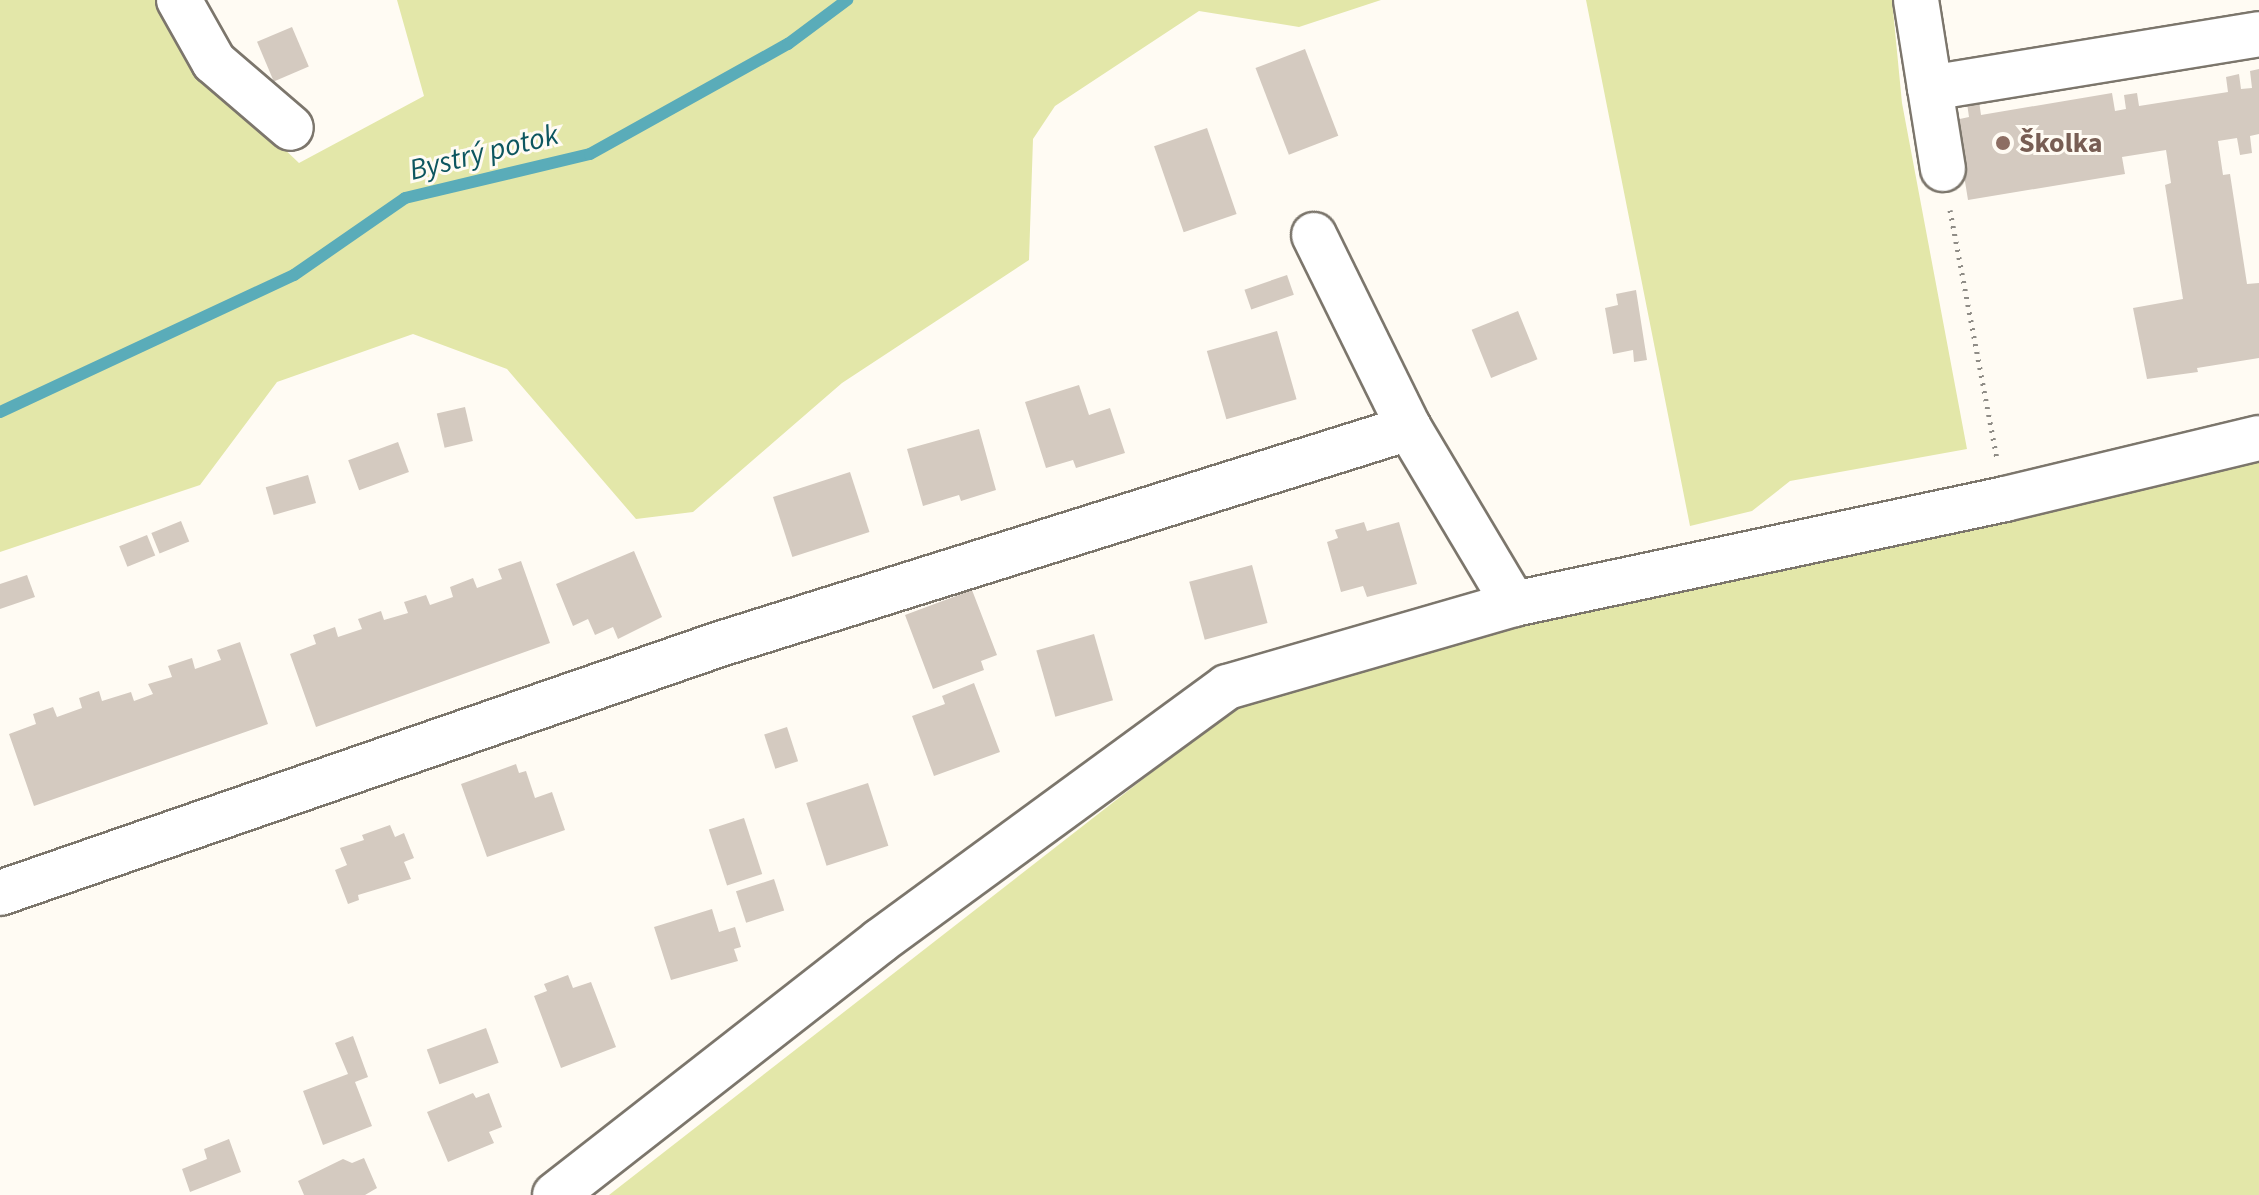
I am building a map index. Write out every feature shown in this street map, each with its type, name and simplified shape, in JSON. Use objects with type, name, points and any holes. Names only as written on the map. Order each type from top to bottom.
[{"type":"street","points":[[179,0],[214,62],[291,128]]},
{"type":"street","points":[[1916,0],[1943,169]]},
{"type":"street","points":[[1930,88],[2259,34]]},
{"type":"street","points":[[1314,235],[1409,428],[1514,604]]},
{"type":"street","points":[[0,893],[720,644],[1409,428]]},
{"type":"street","points":[[555,1195],[880,941],[1227,687],[1514,604],[2005,499],[2259,438]]},
{"type":"path","points":[[1943,169],[2005,499]]},
{"type":"green space","points":[[0,0],[164,0],[200,69],[299,163],[424,96],[397,0],[1381,0],[1299,27],[1199,11],[1055,106],[1033,139],[1029,260],[842,383],[693,512],[636,519],[507,369],[413,334],[277,382],[200,485],[0,552]]},
{"type":"green space","points":[[1586,0],[1892,0],[1902,103],[1967,449],[1790,481],[1752,511],[1690,526]]},
{"type":"green space","points":[[2259,462],[2259,1195],[609,1195],[1233,709],[1517,624],[1700,579]]},
{"type":"building","points":[[292,27],[309,67],[274,81],[257,42]]},
{"type":"building","points":[[1305,49],[1338,136],[1289,155],[1256,68]]},
{"type":"building","points":[[2259,69],[2259,134],[2250,136],[2252,153],[2240,155],[2237,138],[2218,141],[2223,175],[2230,174],[2247,284],[2259,283],[2259,358],[2197,368],[2198,372],[2147,379],[2133,308],[2183,299],[2165,185],[2171,183],[2166,150],[2122,157],[2125,174],[1968,200],[1955,120],[1969,117],[1967,103],[1979,101],[1981,115],[2112,93],[2115,111],[2126,109],[2124,95],[2137,93],[2139,106],[2228,92],[2226,77],[2239,74],[2241,89],[2252,88],[2250,71]]},
{"type":"building","points":[[1207,128],[1237,214],[1184,232],[1154,146]]},
{"type":"building","points":[[1287,275],[1294,295],[1251,310],[1244,290]]},
{"type":"building","points":[[1636,290],[1647,360],[1634,362],[1633,350],[1613,354],[1605,308],[1618,305],[1616,294]]},
{"type":"building","points":[[1518,311],[1537,359],[1491,378],[1472,330]]},
{"type":"building","points":[[1277,331],[1297,399],[1226,419],[1207,351]]},
{"type":"building","points":[[1079,385],[1089,415],[1110,408],[1125,453],[1076,468],[1073,460],[1046,468],[1025,402]]},
{"type":"building","points":[[465,407],[473,441],[445,448],[437,414]]},
{"type":"building","points":[[979,429],[996,490],[961,501],[959,495],[923,506],[907,449]]},
{"type":"building","points":[[398,442],[409,472],[359,490],[348,460]]},
{"type":"building","points":[[850,472],[869,532],[792,557],[773,497]]},
{"type":"building","points":[[308,475],[316,503],[274,515],[266,487]]},
{"type":"building","points":[[181,521],[189,541],[160,553],[151,533]]},
{"type":"building","points":[[1364,522],[1367,531],[1399,522],[1417,584],[1367,597],[1363,586],[1341,592],[1327,542],[1338,538],[1335,530]]},
{"type":"building","points":[[147,535],[155,555],[127,567],[119,546]]},
{"type":"building","points":[[634,551],[662,617],[618,639],[613,627],[595,635],[588,619],[573,626],[556,584]]},
{"type":"building","points":[[521,561],[550,643],[316,727],[290,654],[316,644],[313,635],[335,627],[338,637],[362,629],[358,619],[381,611],[384,620],[408,613],[404,602],[426,595],[430,605],[453,597],[450,587],[473,578],[477,588],[502,579],[498,569]]},
{"type":"building","points":[[1252,565],[1268,623],[1205,640],[1189,582]]},
{"type":"building","points":[[27,575],[35,597],[0,609],[0,584]]},
{"type":"building","points":[[972,590],[997,655],[981,661],[984,670],[933,689],[905,615]]},
{"type":"building","points":[[1094,634],[1113,700],[1055,717],[1036,651]]},
{"type":"building","points":[[240,642],[268,724],[34,806],[9,734],[36,724],[33,714],[53,707],[57,717],[82,708],[79,698],[99,691],[102,701],[131,692],[134,701],[153,694],[148,684],[172,677],[168,666],[192,658],[195,669],[221,660],[217,650]]},
{"type":"building","points":[[974,683],[1000,752],[934,776],[912,716],[945,704],[942,696]]},
{"type":"building","points":[[787,727],[798,761],[775,769],[764,734]]},
{"type":"building","points":[[516,764],[519,773],[526,771],[535,798],[552,792],[565,830],[487,857],[461,784]]},
{"type":"building","points":[[868,783],[888,846],[827,866],[806,803]]},
{"type":"building","points":[[744,818],[762,874],[727,886],[709,829]]},
{"type":"building","points":[[390,825],[395,837],[404,833],[414,858],[404,862],[411,879],[358,895],[359,900],[348,904],[335,870],[347,865],[340,848],[364,840],[362,835]]},
{"type":"building","points":[[774,879],[784,910],[746,923],[736,891]]},
{"type":"building","points":[[712,909],[719,932],[735,927],[741,947],[734,949],[738,961],[671,980],[654,927]]},
{"type":"building","points":[[568,975],[573,988],[591,982],[616,1047],[561,1068],[534,996],[547,991],[544,984]]},
{"type":"building","points":[[486,1028],[499,1063],[439,1084],[427,1050]]},
{"type":"building","points":[[353,1036],[368,1077],[355,1082],[372,1126],[323,1145],[303,1091],[348,1074],[335,1043]]},
{"type":"building","points":[[473,1093],[476,1098],[489,1093],[502,1127],[489,1132],[494,1143],[448,1162],[427,1112]]},
{"type":"building","points":[[229,1139],[241,1172],[190,1192],[182,1169],[207,1159],[204,1149]]},
{"type":"building","points":[[364,1158],[377,1188],[365,1195],[304,1195],[298,1181],[343,1159],[352,1163]]},
{"type":"waterway","name":"Bystrý potok","points":[[0,412],[294,275],[405,198],[590,154],[788,44],[847,0]]},
{"type":"place","name":"Školka","points":[[2003,143]]}]
